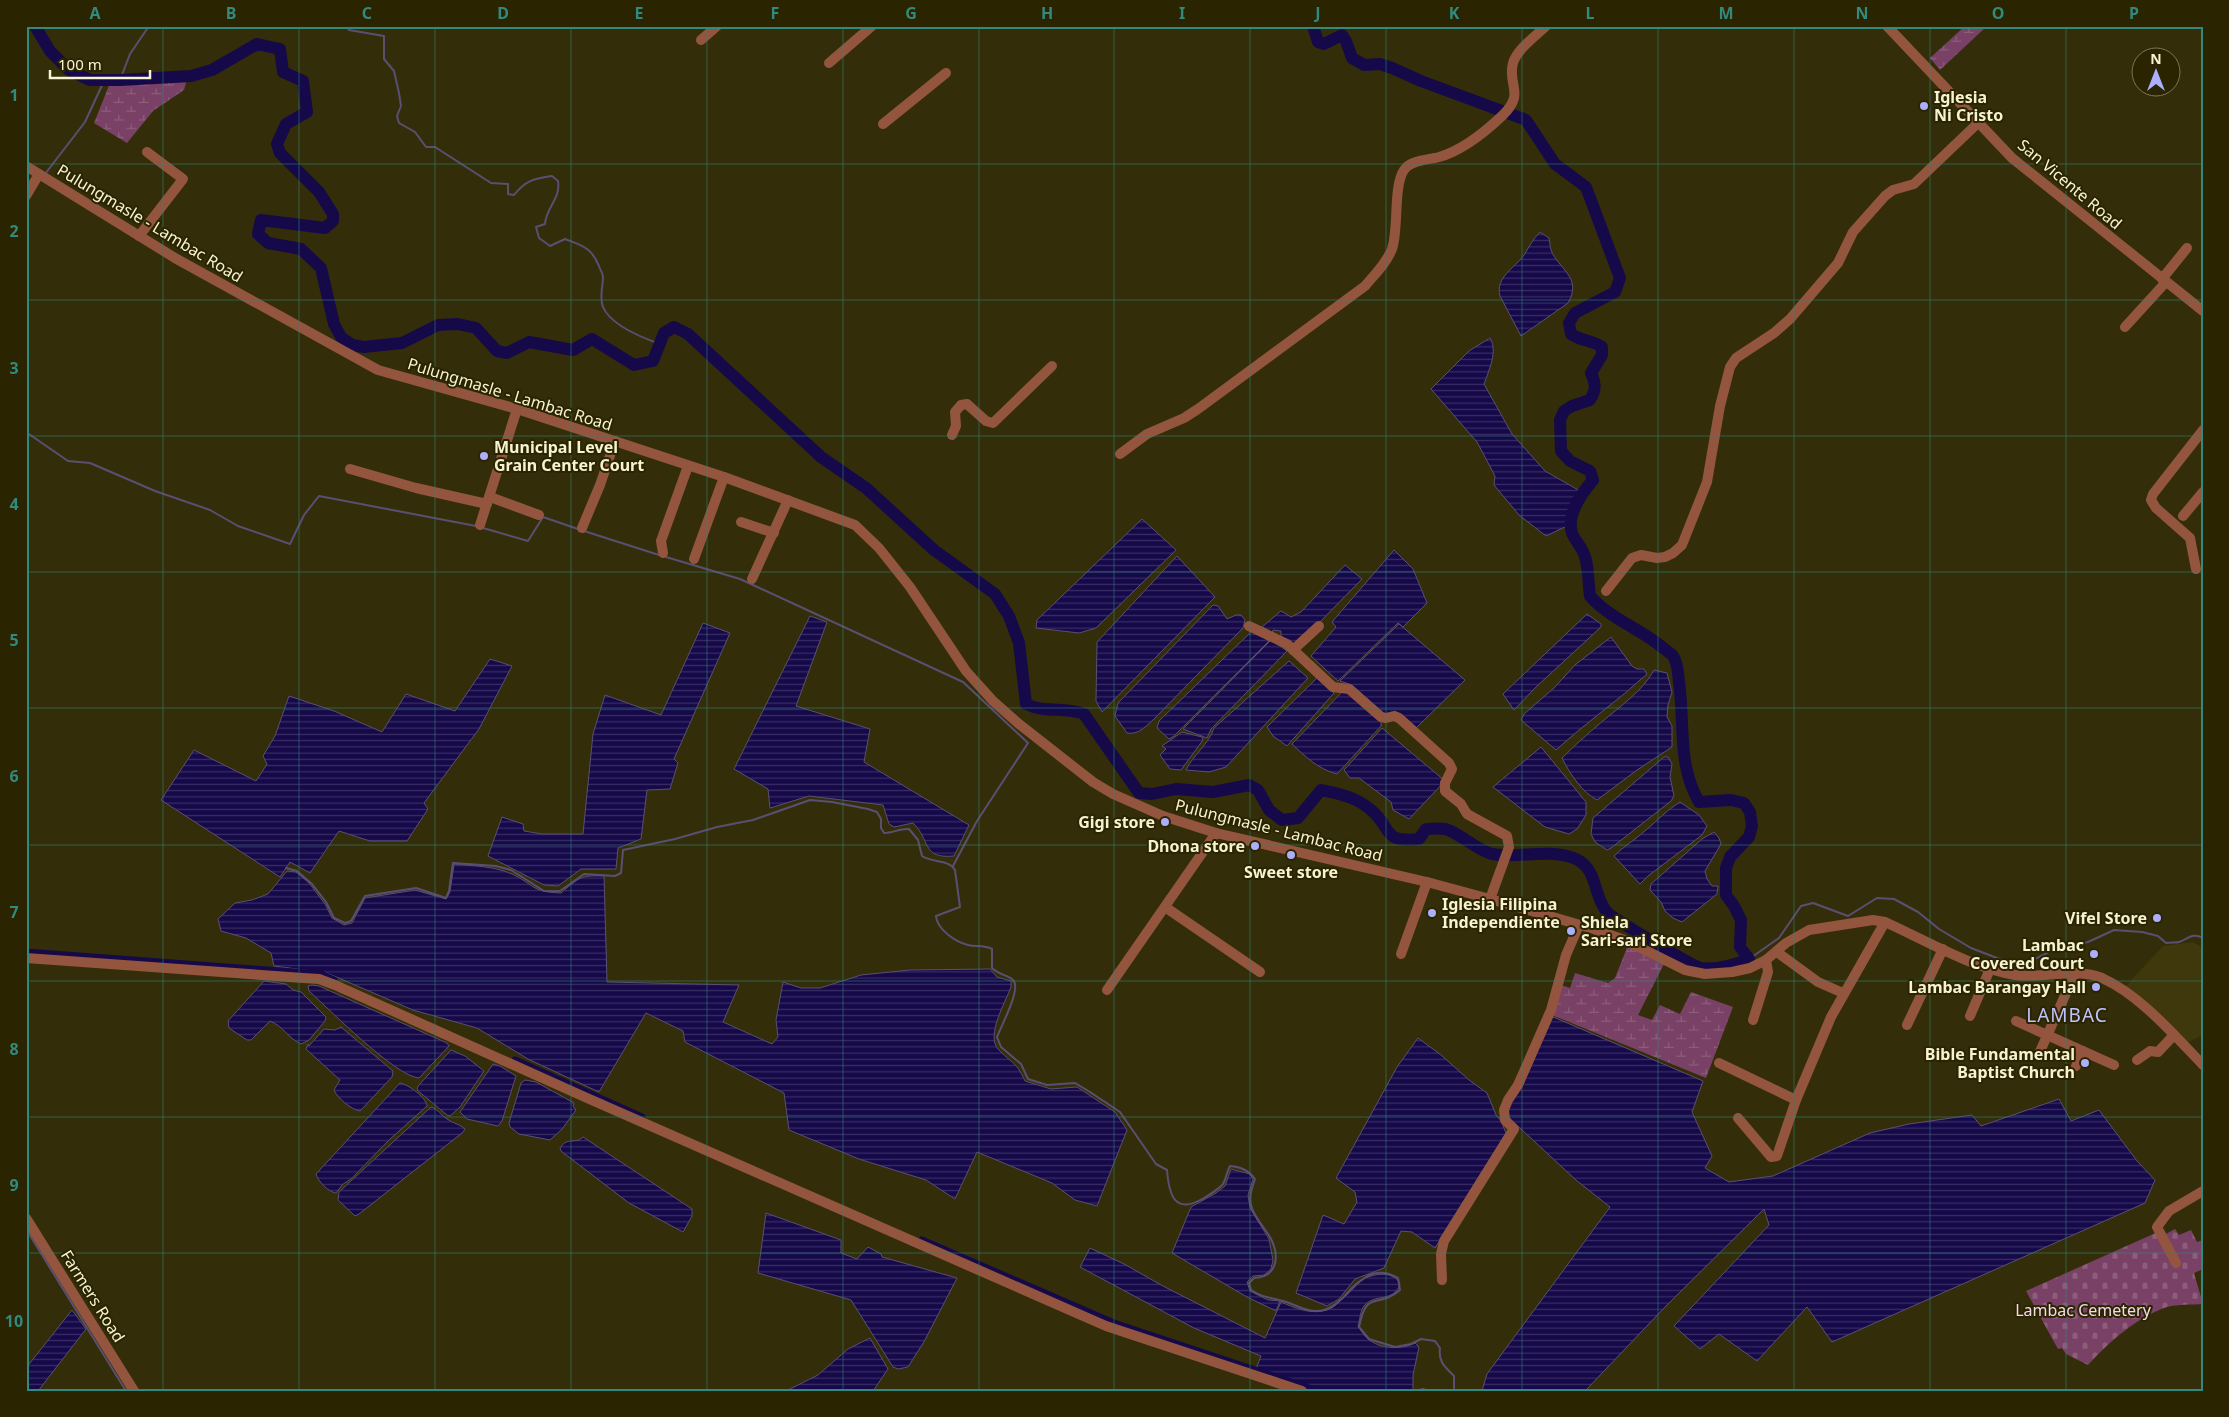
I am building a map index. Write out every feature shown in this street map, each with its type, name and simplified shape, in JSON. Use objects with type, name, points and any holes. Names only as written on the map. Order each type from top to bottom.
[{"type":"street","points":[[701,40],[717,26]]},
{"type":"street","points":[[829,63],[872,26]]},
{"type":"street","points":[[1120,454],[1147,434],[1184,418],[1198,409],[1365,286],[1386,262],[1392,247],[1399,184],[1403,171],[1415,163],[1440,157],[1457,150],[1509,108],[1514,99],[1515,91],[1512,71],[1514,60],[1546,26]]},
{"type":"street","name":"San Vicente Road","points":[[1887,26],[2012,158],[2203,311]]},
{"type":"street","points":[[883,124],[946,73]]},
{"type":"street","points":[[1606,591],[1632,558],[1641,555],[1657,558],[1665,557],[1682,545],[1707,482],[1720,406],[1730,367],[1736,358],[1774,333],[1790,319],[1838,264],[1852,232],[1885,196],[1893,190],[1914,184],[1978,123]]},
{"type":"street","points":[[139,236],[183,179],[147,152]]},
{"type":"street","name":"Pulungmasle - Lambac Road","points":[[26,166],[139,236],[378,370],[517,409],[724,477],[845,521],[866,534],[910,587],[966,671],[993,701],[1038,740],[1093,782],[1113,794],[1163,816],[1216,833],[1427,882],[1579,924],[1627,941],[1685,970],[1705,974],[1732,972],[1750,968],[1766,960],[1795,937],[1809,930],[1873,920],[1885,922],[1990,969],[2030,977],[2075,974],[2102,978],[2132,996],[2203,1065]]},
{"type":"street","points":[[26,196],[39,174]]},
{"type":"street","points":[[2125,328],[2187,248]]},
{"type":"street","points":[[952,435],[956,426],[955,412],[961,405],[967,404],[986,421],[993,423],[1052,366]]},
{"type":"street","points":[[480,525],[517,409]]},
{"type":"street","points":[[2196,569],[2190,538],[2156,508],[2151,500],[2153,494],[2203,430]]},
{"type":"street","points":[[582,528],[600,485],[615,441]]},
{"type":"street","points":[[664,553],[661,541],[688,466]]},
{"type":"street","points":[[350,469],[416,488],[488,501],[539,515]]},
{"type":"street","points":[[694,559],[724,477]]},
{"type":"street","points":[[2183,516],[2203,492]]},
{"type":"street","points":[[752,579],[788,500]]},
{"type":"street","points":[[741,522],[774,533]]},
{"type":"street","points":[[1249,626],[1276,638],[1293,650],[1333,687],[1349,689],[1381,717],[1396,716],[1428,742],[1452,767],[1452,771],[1444,783],[1445,790],[1460,804],[1467,814],[1507,836],[1509,847],[1503,859],[1490,899]]},
{"type":"street","points":[[1293,650],[1319,626]]},
{"type":"street","points":[[1107,990],[1216,833]]},
{"type":"street","points":[[1401,954],[1427,882]]},
{"type":"street","points":[[1165,907],[1260,972]]},
{"type":"street","points":[[1738,1118],[1769,1155],[1774,1158],[1779,1153],[1796,1100],[1843,993],[1885,922]]},
{"type":"street","points":[[1442,1280],[1441,1254],[1444,1241],[1514,1130],[1505,1120],[1506,1105],[1518,1084],[1551,1010],[1566,955],[1579,924]]},
{"type":"street","points":[[1907,1025],[1943,948]]},
{"type":"street","points":[[1777,952],[1818,982],[1843,993]]},
{"type":"street","points":[[26,958],[304,978],[320,980],[335,985],[1106,1326],[1302,1391]]},
{"type":"street","points":[[1753,1020],[1768,972],[1766,960]]},
{"type":"street","points":[[1970,1016],[1990,969]]},
{"type":"street","points":[[2038,1056],[2075,974]]},
{"type":"street","points":[[2016,1021],[2114,1065]]},
{"type":"street","points":[[2137,1060],[2150,1051],[2158,1052],[2174,1035]]},
{"type":"street","points":[[2076,1066],[2083,1050]]},
{"type":"street","points":[[1719,1063],[1796,1100]]},
{"type":"street","points":[[2176,1263],[2157,1227],[2169,1211],[2203,1191]]},
{"type":"street","name":"Farmers Road","points":[[26,1218],[134,1391]]},
{"type":"shaded area","points":[[1540,232],[1549,238],[1554,257],[1568,274],[1573,286],[1572,294],[1568,303],[1521,336],[1500,296],[1500,283],[1524,255]]},
{"type":"shaded area","points":[[1490,338],[1493,355],[1484,384],[1512,434],[1545,471],[1580,491],[1570,513],[1567,526],[1546,536],[1519,515],[1494,485],[1495,476],[1477,442],[1431,389],[1469,351]]},
{"type":"shaded area","points":[[1142,519],[1176,550],[1096,628],[1079,633],[1036,628],[1037,620]]},
{"type":"shaded area","points":[[1394,550],[1413,569],[1427,603],[1403,627],[1398,623],[1338,681],[1311,656],[1336,627],[1332,622]]},
{"type":"shaded area","points":[[1177,556],[1215,597],[1102,712],[1096,701],[1097,642]]},
{"type":"shaded area","points":[[1345,565],[1362,579],[1314,628],[1295,644],[1281,638],[1281,631],[1273,630],[1272,633],[1262,627],[1281,611],[1291,617],[1301,612]]},
{"type":"shaded area","points":[[1213,605],[1218,606],[1227,619],[1241,615],[1245,620],[1243,628],[1154,719],[1139,731],[1127,733],[1115,716],[1118,703]]},
{"type":"shaded area","points":[[1587,614],[1601,624],[1601,627],[1514,710],[1503,694]]},
{"type":"shaded area","points":[[810,616],[827,622],[796,706],[870,729],[864,762],[969,825],[954,856],[944,856],[931,851],[919,829],[913,823],[894,827],[889,824],[883,805],[809,796],[770,808],[768,789],[734,769]]},
{"type":"shaded area","points":[[703,623],[730,633],[674,759],[678,763],[670,789],[647,790],[641,839],[618,848],[616,869],[581,869],[558,886],[544,885],[488,856],[502,817],[523,824],[524,831],[542,834],[583,834],[593,734],[605,695],[661,715]]},
{"type":"shaded area","points":[[1399,624],[1465,680],[1414,730],[1395,711],[1387,716],[1352,685],[1340,681]]},
{"type":"shaded area","points":[[1253,630],[1269,641],[1169,739],[1157,728],[1159,721]]},
{"type":"shaded area","points":[[1611,637],[1632,666],[1637,669],[1644,669],[1647,674],[1556,750],[1521,720],[1524,714],[1554,688],[1575,665]]},
{"type":"shaded area","points":[[1271,640],[1287,651],[1211,729],[1207,738],[1183,729]]},
{"type":"shaded area","points":[[490,659],[512,666],[479,729],[424,803],[428,809],[407,841],[370,841],[339,831],[310,873],[290,862],[280,877],[161,800],[194,750],[256,781],[267,764],[263,756],[275,736],[289,696],[334,711],[382,732],[406,694],[455,711]]},
{"type":"shaded area","points":[[1289,661],[1308,678],[1226,767],[1209,772],[1186,770],[1212,734],[1214,728]]},
{"type":"shaded area","points":[[1654,670],[1667,673],[1672,692],[1667,717],[1672,726],[1672,747],[1597,800],[1577,782],[1562,758],[1635,694]]},
{"type":"shaded area","points":[[1317,678],[1334,693],[1287,746],[1273,736],[1267,727]]},
{"type":"shaded area","points":[[1343,691],[1349,693],[1381,722],[1381,726],[1337,774],[1318,766],[1292,744]]},
{"type":"shaded area","points":[[1382,728],[1445,781],[1409,819],[1393,810],[1391,802],[1359,778],[1350,778],[1344,770]]},
{"type":"shaded area","points":[[1182,732],[1202,737],[1203,740],[1181,770],[1170,769],[1160,755],[1166,749],[1162,746]]},
{"type":"shaded area","points":[[1541,747],[1586,802],[1586,815],[1577,829],[1569,834],[1545,827],[1493,787]]},
{"type":"shaded area","points":[[1664,757],[1668,757],[1672,764],[1670,777],[1674,796],[1671,801],[1611,848],[1607,850],[1595,842],[1591,834],[1593,818]]},
{"type":"shaded area","points":[[1680,802],[1699,815],[1707,826],[1702,835],[1640,884],[1614,856]]},
{"type":"shaded area","points":[[1714,832],[1721,844],[1705,871],[1707,879],[1712,886],[1718,886],[1717,894],[1682,922],[1673,918],[1665,911],[1661,902],[1650,890],[1651,884],[1702,839]]},
{"type":"shaded area","points":[[454,864],[498,869],[512,874],[538,889],[561,893],[576,881],[585,877],[604,876],[607,982],[739,985],[723,1022],[772,1044],[778,1037],[776,1020],[783,982],[801,988],[820,988],[861,975],[910,970],[990,969],[997,977],[1011,981],[1011,987],[995,1027],[995,1043],[998,1049],[1016,1066],[1025,1081],[1051,1089],[1077,1087],[1115,1112],[1127,1130],[1097,1206],[1075,1200],[1052,1183],[977,1152],[955,1199],[926,1180],[859,1159],[789,1130],[784,1093],[685,1042],[683,1031],[646,1013],[599,1092],[528,1059],[477,1028],[413,1010],[327,973],[274,966],[271,953],[246,938],[221,931],[218,919],[235,903],[252,900],[268,894],[287,871],[296,872],[309,883],[325,904],[332,918],[344,925],[352,923],[365,898],[415,890],[446,899],[450,892]]},
{"type":"shaded area","points":[[2193,942],[2203,948],[2203,1035],[2188,1042],[2124,988],[2163,946]]},
{"type":"shaded area","points":[[264,981],[286,984],[293,990],[301,992],[326,1017],[325,1021],[309,1040],[301,1044],[270,1021],[251,1040],[247,1040],[229,1028],[228,1021]]},
{"type":"shaded area","points":[[308,986],[319,986],[447,1043],[449,1046],[419,1078],[408,1074],[379,1055],[309,991]]},
{"type":"shaded area","points":[[1551,1016],[1703,1081],[1692,1112],[1712,1156],[1705,1168],[1729,1182],[1773,1176],[1870,1133],[1909,1124],[1972,1115],[1981,1126],[2059,1099],[2071,1121],[2099,1110],[2137,1161],[2155,1180],[2145,1203],[1832,1342],[1807,1307],[1757,1361],[1719,1334],[1700,1349],[1674,1326],[1769,1225],[1764,1209],[1665,1307],[1585,1391],[1482,1391],[1487,1374],[1610,1207],[1576,1180],[1508,1117],[1506,1110]]},
{"type":"shaded area","points":[[341,1027],[393,1071],[392,1077],[360,1111],[349,1106],[338,1097],[334,1090],[340,1080],[306,1049],[308,1044],[309,1046],[324,1029],[335,1030]]},
{"type":"shaded area","points":[[1418,1038],[1487,1093],[1506,1133],[1435,1248],[1412,1232],[1401,1231],[1384,1268],[1355,1279],[1339,1299],[1327,1306],[1296,1293],[1323,1215],[1344,1224],[1357,1202],[1355,1192],[1336,1178],[1397,1067]]},
{"type":"shaded area","points":[[451,1050],[465,1056],[484,1071],[460,1107],[450,1116],[417,1090],[418,1086]]},
{"type":"shaded area","points":[[493,1064],[516,1076],[502,1121],[498,1126],[467,1119],[460,1112]]},
{"type":"shaded area","points":[[525,1080],[536,1082],[574,1103],[573,1106],[576,1110],[562,1129],[550,1140],[519,1134],[510,1127],[509,1123],[521,1083]]},
{"type":"shaded area","points":[[400,1083],[416,1092],[424,1099],[427,1106],[389,1140],[336,1193],[330,1191],[321,1183],[316,1174]]},
{"type":"shaded area","points":[[431,1107],[436,1109],[445,1118],[465,1129],[355,1216],[338,1200],[339,1192]]},
{"type":"shaded area","points":[[583,1137],[692,1209],[692,1216],[683,1232],[629,1203],[561,1151],[560,1148],[564,1143],[579,1140]]},
{"type":"shaded area","points":[[1231,1169],[1250,1174],[1253,1179],[1248,1195],[1250,1208],[1269,1239],[1273,1260],[1271,1269],[1264,1275],[1253,1276],[1247,1282],[1250,1291],[1268,1300],[1280,1301],[1276,1311],[1247,1297],[1172,1253],[1191,1207],[1225,1186]]},
{"type":"shaded area","points":[[766,1213],[841,1240],[841,1253],[857,1259],[868,1247],[881,1254],[882,1257],[957,1278],[925,1340],[908,1367],[898,1369],[893,1367],[851,1300],[758,1273]]},
{"type":"shaded area","points":[[1090,1248],[1265,1338],[1281,1302],[1309,1311],[1327,1310],[1336,1305],[1354,1285],[1363,1279],[1381,1274],[1392,1276],[1400,1284],[1397,1290],[1389,1296],[1368,1302],[1362,1310],[1358,1326],[1367,1338],[1379,1345],[1385,1347],[1404,1347],[1415,1343],[1419,1347],[1413,1375],[1413,1391],[1322,1391],[1256,1369],[1261,1356],[1194,1328],[1080,1267]]},
{"type":"shaded area","points":[[72,1310],[86,1329],[38,1391],[26,1391],[26,1368]]},
{"type":"shaded area","points":[[870,1338],[888,1369],[873,1391],[786,1391],[818,1375],[848,1349]]},
{"type":"green space","points":[[1965,26],[1987,26],[1940,70],[1930,58]]},
{"type":"green space","points":[[187,79],[184,90],[153,111],[127,143],[94,123],[110,83]]},
{"type":"green space","points":[[1628,945],[1665,962],[1638,1015],[1652,1020],[1660,1005],[1680,1014],[1691,992],[1733,1007],[1706,1078],[1552,1015],[1561,985],[1570,988],[1575,973],[1608,983],[1615,978]]},
{"type":"green space","name":"Lambac Cemetery","points":[[2175,1229],[2179,1235],[2191,1230],[2197,1242],[2203,1240],[2203,1269],[2194,1273],[2203,1304],[2180,1305],[2156,1311],[2114,1339],[2088,1365],[2066,1354],[2062,1348],[2058,1349],[2026,1291],[2160,1231],[2164,1235]]},
{"type":"waterway","points":[[35,26],[50,51],[69,70],[90,80],[191,76],[212,70],[257,44],[280,49],[283,72],[303,81],[307,112],[286,124],[277,144],[280,153],[319,192],[333,214],[333,221],[325,228],[261,220],[258,234],[268,243],[301,249],[321,268],[334,324],[341,337],[352,345],[364,347],[402,343],[438,325],[458,324],[476,328],[497,351],[507,353],[529,342],[573,350],[592,339],[634,365],[653,361],[664,333],[674,327],[688,334],[821,457],[866,488],[934,550],[995,594],[1009,616],[1019,643],[1026,704],[1041,709],[1069,710],[1084,714],[1139,793],[1152,794],[1176,789],[1213,792],[1249,785],[1258,790],[1269,810],[1282,820],[1298,818],[1321,790],[1360,802],[1378,817],[1389,833],[1399,839],[1419,839],[1426,829],[1443,829],[1450,830],[1480,849],[1492,854],[1558,854],[1568,856],[1578,860],[1589,871],[1599,899],[1607,912],[1695,966],[1714,968],[1749,959],[1740,947],[1741,920],[1726,895],[1726,868],[1730,857],[1749,837],[1752,826],[1750,812],[1744,803],[1731,800],[1699,802],[1687,773],[1683,743],[1681,697],[1675,659],[1653,640],[1606,611],[1590,596],[1585,557],[1572,533],[1571,519],[1573,511],[1580,497],[1593,480],[1590,471],[1570,461],[1561,451],[1560,420],[1564,411],[1590,400],[1595,387],[1591,373],[1602,355],[1602,347],[1571,334],[1569,323],[1575,313],[1615,292],[1620,278],[1586,187],[1555,164],[1526,120],[1421,81],[1392,68],[1380,64],[1364,65],[1352,58],[1342,35],[1324,44],[1318,42],[1313,26]]},
{"type":"waterway","points":[[120,80],[130,54],[149,26]]},
{"type":"waterway","points":[[346,26],[349,30],[384,36],[384,59],[394,71],[399,93],[401,106],[397,116],[399,123],[415,132],[426,147],[435,147],[491,183],[508,184],[508,194],[514,195],[522,186],[535,179],[552,176],[558,181],[557,193],[545,224],[536,227],[539,238],[550,246],[565,239],[589,251],[603,274],[601,300],[607,314],[628,330],[660,344]]},
{"type":"waterway","points":[[45,174],[85,122],[104,81]]},
{"type":"waterway","points":[[26,432],[68,461],[90,463],[155,491],[210,510],[238,526],[290,544],[304,515],[319,496],[476,526]]},
{"type":"waterway","points":[[483,528],[528,541],[543,517],[578,529]]},
{"type":"waterway","points":[[584,531],[659,555]]},
{"type":"waterway","points":[[666,557],[740,579],[963,682],[1028,743],[977,821],[953,866]]},
{"type":"waterway","points":[[286,868],[297,871],[312,884],[326,902],[334,918],[345,923],[351,921],[365,896],[416,888],[446,898],[449,891],[453,863],[496,866],[511,870],[544,891],[560,891],[584,874],[615,876],[621,873],[623,850],[753,820],[810,800],[832,802],[877,812],[881,819],[881,828],[884,833],[909,829],[918,840],[922,856],[949,864],[955,870],[960,907],[936,916],[937,921],[943,930],[958,941],[968,945],[992,949],[992,968],[1013,980],[1015,984],[1013,999],[997,1037],[1001,1047],[1021,1064],[1028,1079],[1047,1085],[1075,1083],[1120,1112],[1156,1164],[1167,1170],[1172,1195],[1180,1203],[1194,1203],[1216,1190],[1223,1184],[1230,1166],[1241,1168],[1250,1173],[1255,1179],[1250,1201],[1252,1209],[1271,1239],[1276,1259],[1272,1270],[1268,1274],[1254,1278],[1249,1283],[1251,1290],[1309,1310],[1321,1311],[1336,1304],[1366,1277],[1376,1273],[1386,1273],[1398,1278],[1400,1290],[1385,1299],[1369,1303],[1362,1315],[1359,1327],[1369,1339],[1395,1347],[1411,1344],[1421,1339],[1435,1341],[1440,1348],[1440,1357],[1443,1364],[1454,1376],[1454,1391]]},
{"type":"waterway","points":[[1749,959],[1779,938],[1801,906],[1813,903],[1848,916],[1877,898],[1894,899],[1918,912],[1939,929],[1971,948],[2010,963],[2025,964],[2053,950],[2088,942],[2114,930],[2142,932],[2158,936],[2166,943],[2179,942],[2193,936],[2203,938]]},
{"type":"waterway","points":[[26,952],[321,974],[334,980]]},
{"type":"waterway","points":[[515,1060],[642,1117]]},
{"type":"waterway","points":[[26,1229],[126,1391]]},
{"type":"waterway","points":[[922,1240],[1114,1323],[1318,1391]]},
{"type":"waterway","points":[[1415,1391],[1423,1389],[1429,1391]]},
{"type":"waterway","points":[[964,1391],[970,1391]]},
{"type":"place","name":"Iglesia Ni Cristo","points":[[1924,106]]},
{"type":"place","name":"Municipal Level Grain Center Court","points":[[484,456]]},
{"type":"place","name":"Gigi store","points":[[1165,822]]},
{"type":"place","name":"Dhona store","points":[[1255,846]]},
{"type":"place","name":"Sweet store","points":[[1291,855]]},
{"type":"place","name":"Iglesia Filipina Independiente","points":[[1432,913]]},
{"type":"place","name":"Vifel Store","points":[[2157,918]]},
{"type":"place","name":"Shiela Sari-sari Store","points":[[1571,931]]},
{"type":"place","name":"Lambac Covered Court","points":[[2094,954]]},
{"type":"place","name":"Lambac Barangay Hall","points":[[2096,987]]},
{"type":"place","name":"Bible Fundamental Baptist Church","points":[[2085,1063]]},
{"type":"district","name":"LAMBAC","points":[[2067,1015]]}]
